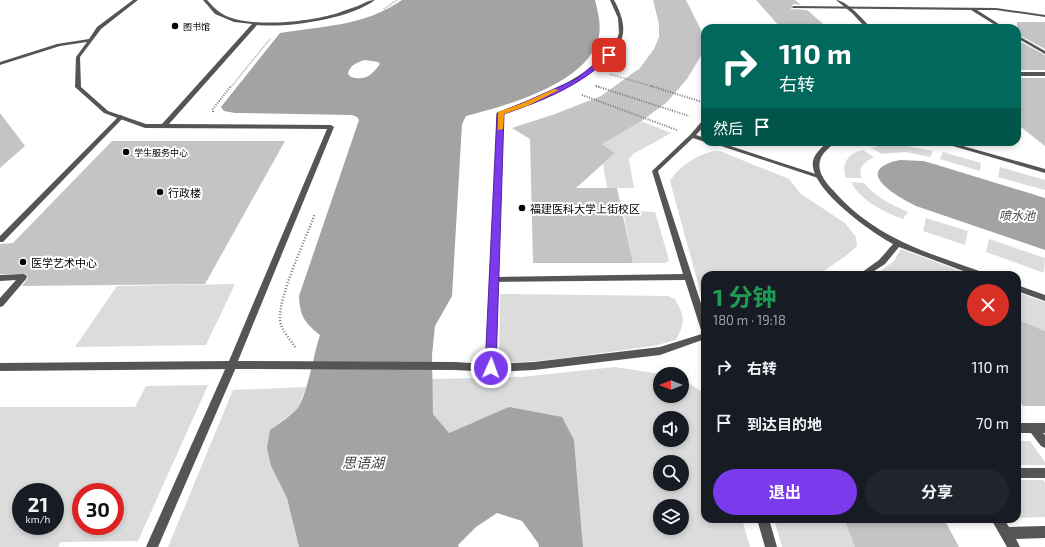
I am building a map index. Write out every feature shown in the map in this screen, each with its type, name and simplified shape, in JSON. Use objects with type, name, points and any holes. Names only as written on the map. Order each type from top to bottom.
[{"type":"street","points":[[136,0],[99,28],[78,57],[78,87],[106,112],[145,126],[331,127],[232,365],[152,547]]},
{"type":"street","points":[[205,0],[211,9],[224,16],[240,22],[256,23],[292,23],[326,18],[349,12],[373,0]]},
{"type":"street","points":[[491,368],[500,113],[525,104],[578,80],[609,55],[620,40],[622,25],[612,0]]},
{"type":"street","points":[[838,0],[865,24]]},
{"type":"street","points":[[793,7],[971,8],[996,9],[1045,16]]},
{"type":"street","points":[[971,8],[997,24]]},
{"type":"street","points":[[164,126],[256,23]]},
{"type":"street","points":[[1021,38],[1045,53]]},
{"type":"street","points":[[0,64],[59,45],[90,40]]},
{"type":"street","points":[[1021,74],[1045,74]]},
{"type":"street","points":[[0,240],[121,117]]},
{"type":"street","points":[[701,126],[655,171],[701,318]]},
{"type":"street","points":[[692,136],[701,139]]},
{"type":"street","points":[[724,146],[820,177]]},
{"type":"street","points":[[827,146],[820,152],[816,164],[820,177],[839,202],[867,226],[898,244],[971,271]]},
{"type":"street","points":[[956,146],[1045,171]]},
{"type":"street","points":[[868,271],[882,262],[898,244]]},
{"type":"street","points":[[0,278],[23,278],[0,304]]},
{"type":"street","points":[[494,280],[688,278]]},
{"type":"street","points":[[1021,289],[1045,298]]},
{"type":"street","points":[[0,367],[232,365],[455,366],[491,368],[534,366],[660,351],[701,337]]},
{"type":"street","points":[[1021,428],[1045,428]]},
{"type":"street","points":[[1034,428],[1045,443]]},
{"type":"street","points":[[1021,473],[1045,473]]},
{"type":"street","points":[[764,523],[771,547]]},
{"type":"street","points":[[999,523],[1014,547]]},
{"type":"street","points":[[1005,533],[1045,532]]},
{"type":"path","points":[[592,69],[701,102]]},
{"type":"path","points":[[578,80],[701,120]]},
{"type":"path","points":[[562,88],[692,136]]},
{"type":"shaded area","points":[[641,121],[671,133],[633,154],[629,159],[634,188],[607,188],[603,164],[615,153],[598,141]]},
{"type":"shaded area","points":[[878,146],[907,146],[933,151],[930,157],[906,152],[882,154],[871,148]]},
{"type":"shaded area","points":[[863,150],[874,157],[865,163],[861,168],[860,171],[862,178],[846,178],[844,168],[847,160],[853,154]]},
{"type":"shaded area","points":[[710,152],[722,152],[789,179],[801,194],[845,223],[856,237],[857,246],[824,271],[701,271],[701,294],[670,181],[684,165],[696,157]]},
{"type":"shaded area","points":[[943,152],[981,163],[980,171],[940,159]]},
{"type":"shaded area","points":[[1000,167],[1045,180],[1045,190],[998,177]]},
{"type":"shaded area","points":[[851,182],[864,183],[884,200],[908,212],[903,219],[888,213],[861,195]]},
{"type":"shaded area","points":[[623,211],[655,212],[669,260],[666,263],[633,263]]},
{"type":"shaded area","points":[[926,218],[968,231],[965,245],[923,231]]},
{"type":"shaded area","points":[[989,239],[1045,258],[1044,273],[986,252]]},
{"type":"shaded area","points":[[901,249],[960,271],[880,271],[894,261]]},
{"type":"shaded area","points":[[235,284],[206,345],[75,347],[117,286]]},
{"type":"shaded area","points":[[1021,293],[1045,302],[1045,331],[1021,321]]},
{"type":"shaded area","points":[[500,294],[668,296],[675,299],[681,310],[683,320],[676,340],[653,346],[537,361],[499,363]]},
{"type":"shaded area","points":[[615,367],[653,373],[653,403],[689,403],[690,384],[701,391],[701,523],[743,523],[750,547],[583,547],[574,440],[474,422],[449,433],[433,414],[431,379],[521,377]]},
{"type":"shaded area","points":[[208,385],[138,541],[61,542],[58,547],[0,547],[0,407],[135,407],[146,386]]},
{"type":"shaded area","points":[[306,387],[298,408],[270,430],[271,466],[287,498],[299,547],[168,547],[233,390]]},
{"type":"shaded area","points":[[1021,441],[1030,441],[1045,462],[1045,465],[1021,465]]},
{"type":"shaded area","points":[[1021,480],[1043,480],[1045,483],[1045,517],[1021,518]]},
{"type":"shaded area","points":[[775,523],[846,523],[855,547],[782,547]]},
{"type":"water","name":"思语湖","points":[[402,0],[595,0],[600,31],[599,36],[592,53],[580,67],[544,90],[502,106],[466,116],[462,124],[452,296],[435,326],[432,355],[433,414],[449,433],[509,407],[562,417],[574,440],[583,547],[539,547],[538,543],[522,521],[497,513],[476,527],[458,545],[459,547],[299,547],[287,498],[271,466],[267,448],[270,430],[297,409],[301,403],[307,385],[320,335],[304,318],[300,309],[299,296],[359,120],[357,117],[352,115],[235,113],[224,111],[221,107],[280,33],[343,24],[388,9]],"holes":[[[365,60],[378,62],[380,64],[374,72],[364,78],[351,77],[348,74],[352,67],[359,62]]]},
{"type":"water","name":"喷水池","points":[[900,160],[923,161],[1045,198],[1045,250],[907,202],[889,190],[878,176],[879,170],[886,164]]},
{"type":"building","points":[[653,0],[686,0],[701,30],[701,56],[687,79],[667,102],[643,120],[602,144],[615,153],[576,188],[617,188],[633,263],[533,263],[530,139],[512,128],[555,114],[601,96],[640,68],[654,49],[659,37],[659,24]]},
{"type":"building","points":[[756,0],[795,0],[801,5],[793,4],[791,9],[807,10],[823,24],[777,24]]},
{"type":"building","points":[[1017,22],[1045,22],[1045,49],[1021,36],[1021,24],[1017,24]]},
{"type":"building","points":[[1021,42],[1045,55],[1045,70],[1021,70]]},
{"type":"building","points":[[1021,78],[1045,78],[1045,146],[1021,127]]},
{"type":"building","points":[[0,113],[25,146],[0,168]]},
{"type":"building","name":"行政楼","points":[[112,141],[285,141],[205,284],[22,286],[28,278],[26,274],[0,274],[0,244],[13,243]]},
{"type":"building","points":[[1021,321],[1045,331],[1045,406],[1023,406],[1021,403]]},
{"type":"building","points":[[846,523],[946,523],[959,547],[855,547]]},
{"type":"slow traffic","points":[[500,129],[500,113],[556,90]]},
{"type":"place","name":"图书馆","points":[[175,26]]},
{"type":"place","name":"学生服务中心","points":[[126,152]]},
{"type":"place","name":"行政楼","points":[[160,192]]},
{"type":"place","name":"福建医科大学上街校区","points":[[522,208]]},
{"type":"place","name":"医学艺术中心","points":[[23,262]]},
{"type":"route","points":[[491,368],[500,113],[554,92],[578,80],[609,55]]}]
